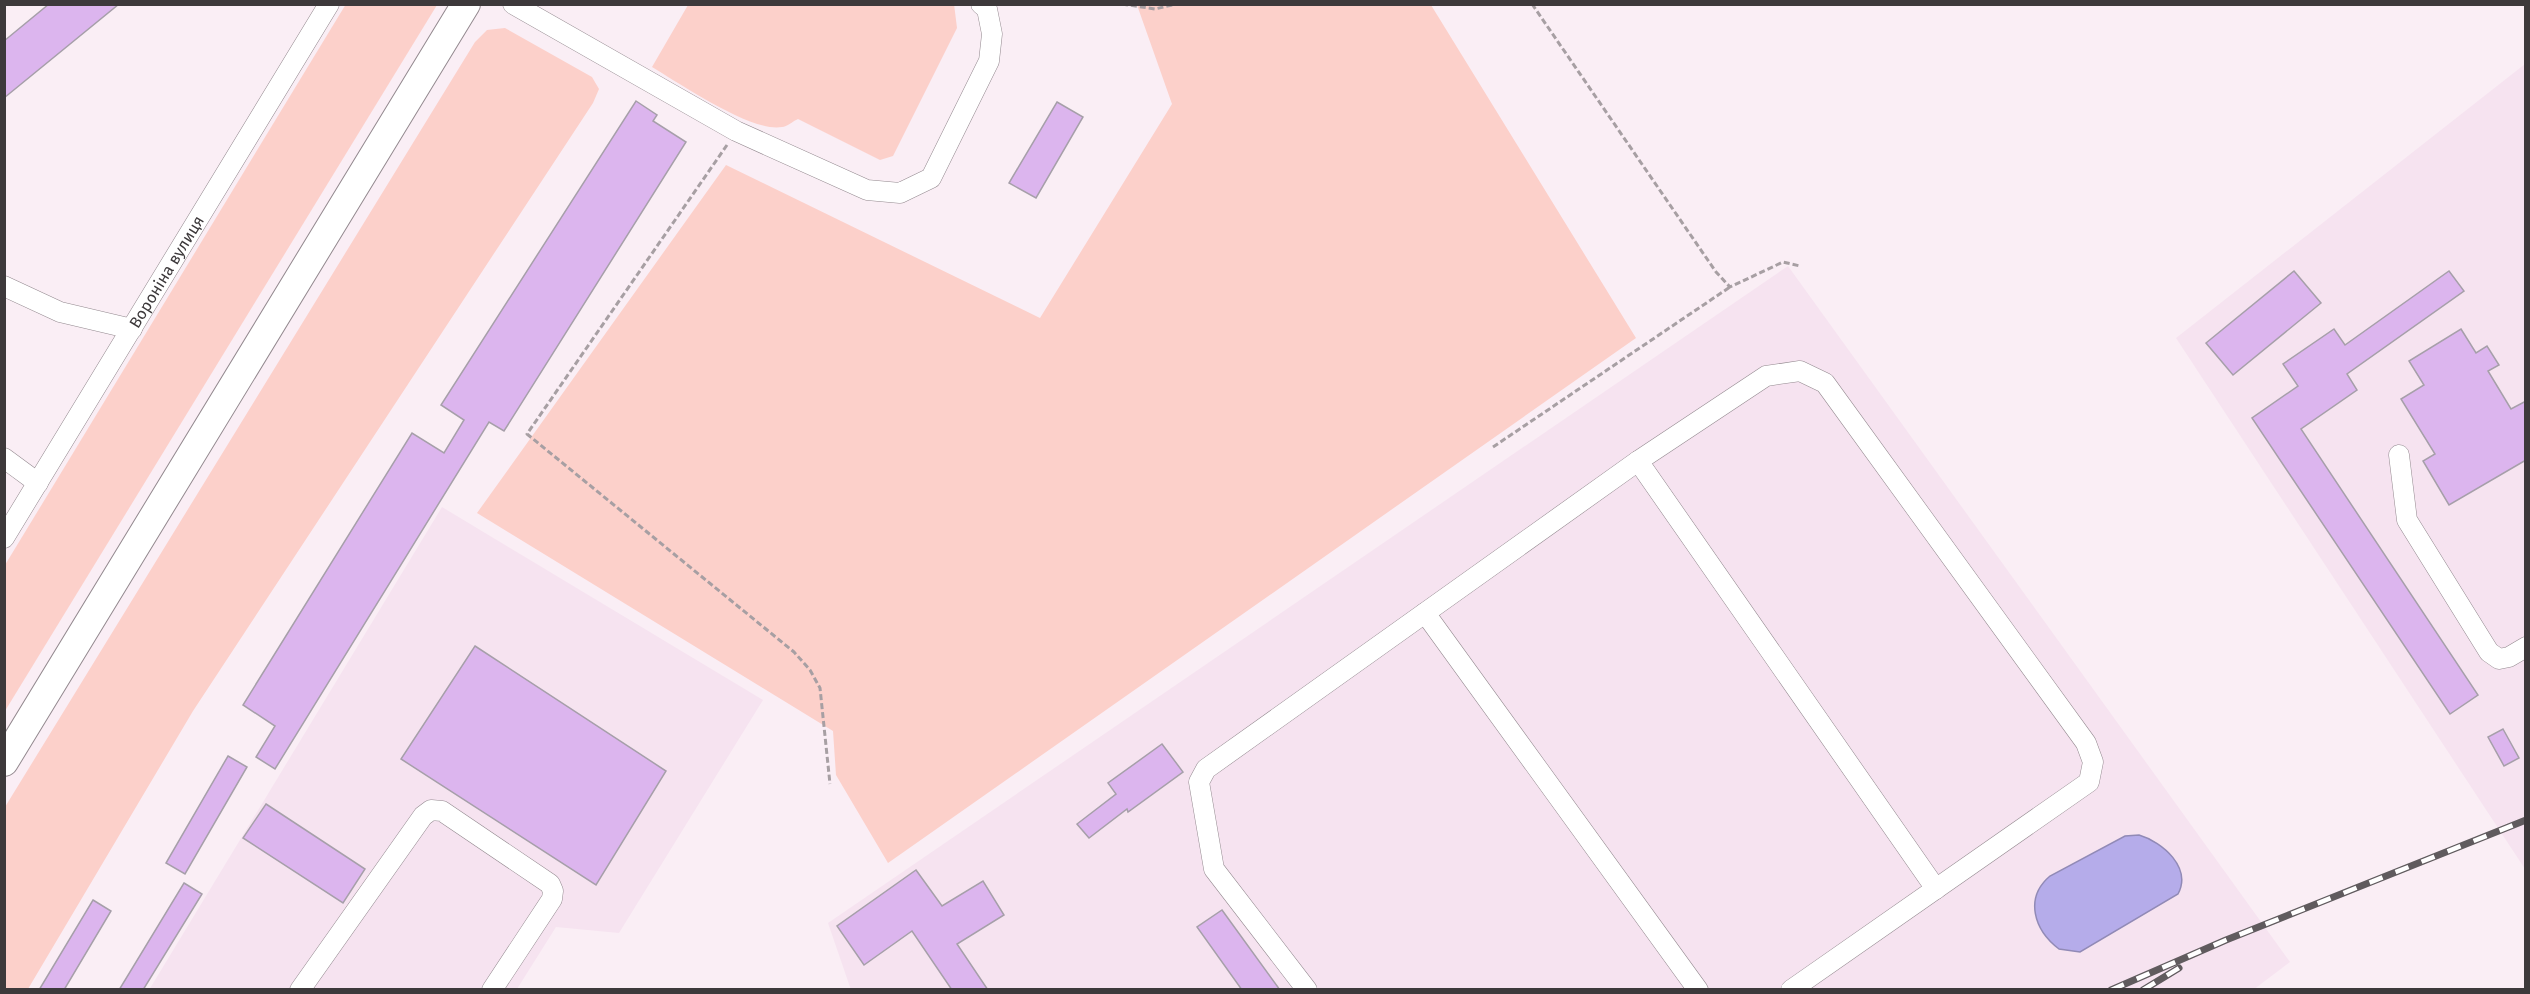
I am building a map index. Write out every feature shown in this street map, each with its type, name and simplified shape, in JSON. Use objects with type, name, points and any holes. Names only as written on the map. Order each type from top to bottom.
[{"type":"highway","points":[[4,762],[466,4]]},
{"type":"street","name":"Вороніна вулиця","points":[[4,538],[329,4]]},
{"type":"street","points":[[513,4],[736,131],[867,190],[900,194],[931,178],[989,61],[992,34],[987,9],[981,4]]},
{"type":"street","points":[[4,286],[60,312],[132,329]]},
{"type":"street","points":[[1301,988],[1214,869],[1199,782],[1206,769],[1638,461],[1766,376],[1800,371],[1825,383],[2086,743],[2093,762],[2089,782],[1791,990]]},
{"type":"street","points":[[2399,455],[2407,520],[2489,652],[2499,659],[2509,657],[2526,647]]},
{"type":"street","points":[[4,458],[38,483]]},
{"type":"street","points":[[1638,461],[1936,889]]},
{"type":"street","points":[[1425,613],[1698,990]]},
{"type":"street","points":[[300,990],[423,816],[431,810],[442,811],[550,884],[553,891],[552,899],[492,990]]},
{"type":"path","points":[[1122,4],[1155,9],[1176,4]]},
{"type":"path","points":[[1532,4],[1716,272],[1730,287]]},
{"type":"path","points":[[736,131],[527,434],[794,652],[810,670],[820,688],[830,784]]},
{"type":"path","points":[[1493,447],[1730,287],[1783,262],[1800,266]]},
{"type":"shaded area","points":[[346,4],[437,5],[5,711],[5,565]]},
{"type":"shaded area","points":[[954,4],[957,28],[893,156],[880,160],[798,119],[786,126],[769,127],[735,115],[652,67],[688,5]]},
{"type":"shaded area","points":[[1137,5],[1431,5],[1636,338],[888,863],[836,775],[833,731],[477,513],[726,165],[1040,318],[1172,104]]},
{"type":"shaded area","points":[[505,28],[592,77],[599,89],[593,103],[193,711],[28,989],[5,989],[5,807],[475,42],[487,30]]},
{"type":"shaded area","points":[[2525,64],[2525,869],[2176,338]]},
{"type":"shaded area","points":[[1788,266],[2290,962],[2253,990],[851,990],[828,923]]},
{"type":"shaded area","points":[[442,507],[763,700],[619,933],[556,927],[517,989],[149,990]]},
{"type":"shaded area","points":[[2139,835],[2148,838],[2173,857],[2181,875],[2178,894],[2080,952],[2059,949],[2043,933],[2035,914],[2037,894],[2042,885],[2050,876],[2125,836]]},
{"type":"building","points":[[49,4],[119,4],[4,98],[4,41]]},
{"type":"building","points":[[636,101],[657,115],[653,121],[686,142],[504,431],[489,422],[275,769],[256,757],[275,726],[243,705],[412,433],[444,453],[464,420],[441,405]]},
{"type":"building","points":[[1057,102],[1083,117],[1036,198],[1009,183]]},
{"type":"building","points":[[2294,271],[2321,303],[2233,375],[2206,343]]},
{"type":"building","points":[[2449,271],[2464,291],[2347,374],[2357,390],[2301,429],[2478,695],[2450,714],[2252,418],[2298,386],[2283,364],[2334,329],[2345,345]]},
{"type":"building","points":[[2461,329],[2476,353],[2487,346],[2499,365],[2488,371],[2511,409],[2526,401],[2526,460],[2449,505],[2423,461],[2435,454],[2401,399],[2424,385],[2409,361]]},
{"type":"building","points":[[475,646],[666,771],[596,885],[401,759]]},
{"type":"building","points":[[2503,729],[2519,758],[2504,766],[2488,737]]},
{"type":"building","points":[[1162,744],[1183,772],[1128,812],[1127,809],[1089,838],[1077,824],[1116,794],[1108,783]]},
{"type":"building","points":[[228,756],[247,767],[185,874],[166,863]]},
{"type":"building","points":[[266,804],[365,869],[343,903],[243,838]]},
{"type":"building","points":[[916,870],[942,906],[983,881],[1004,915],[957,944],[988,990],[952,990],[912,931],[864,965],[837,926]]},
{"type":"building","points":[[184,883],[202,894],[143,990],[119,990]]},
{"type":"building","points":[[93,900],[111,911],[64,990],[39,990]]},
{"type":"building","points":[[1222,910],[1280,990],[1242,990],[1197,927]]},
{"type":"railway","points":[[2111,990],[2226,940],[2526,820]]},
{"type":"railway","points":[[2143,990],[2179,968]]}]
